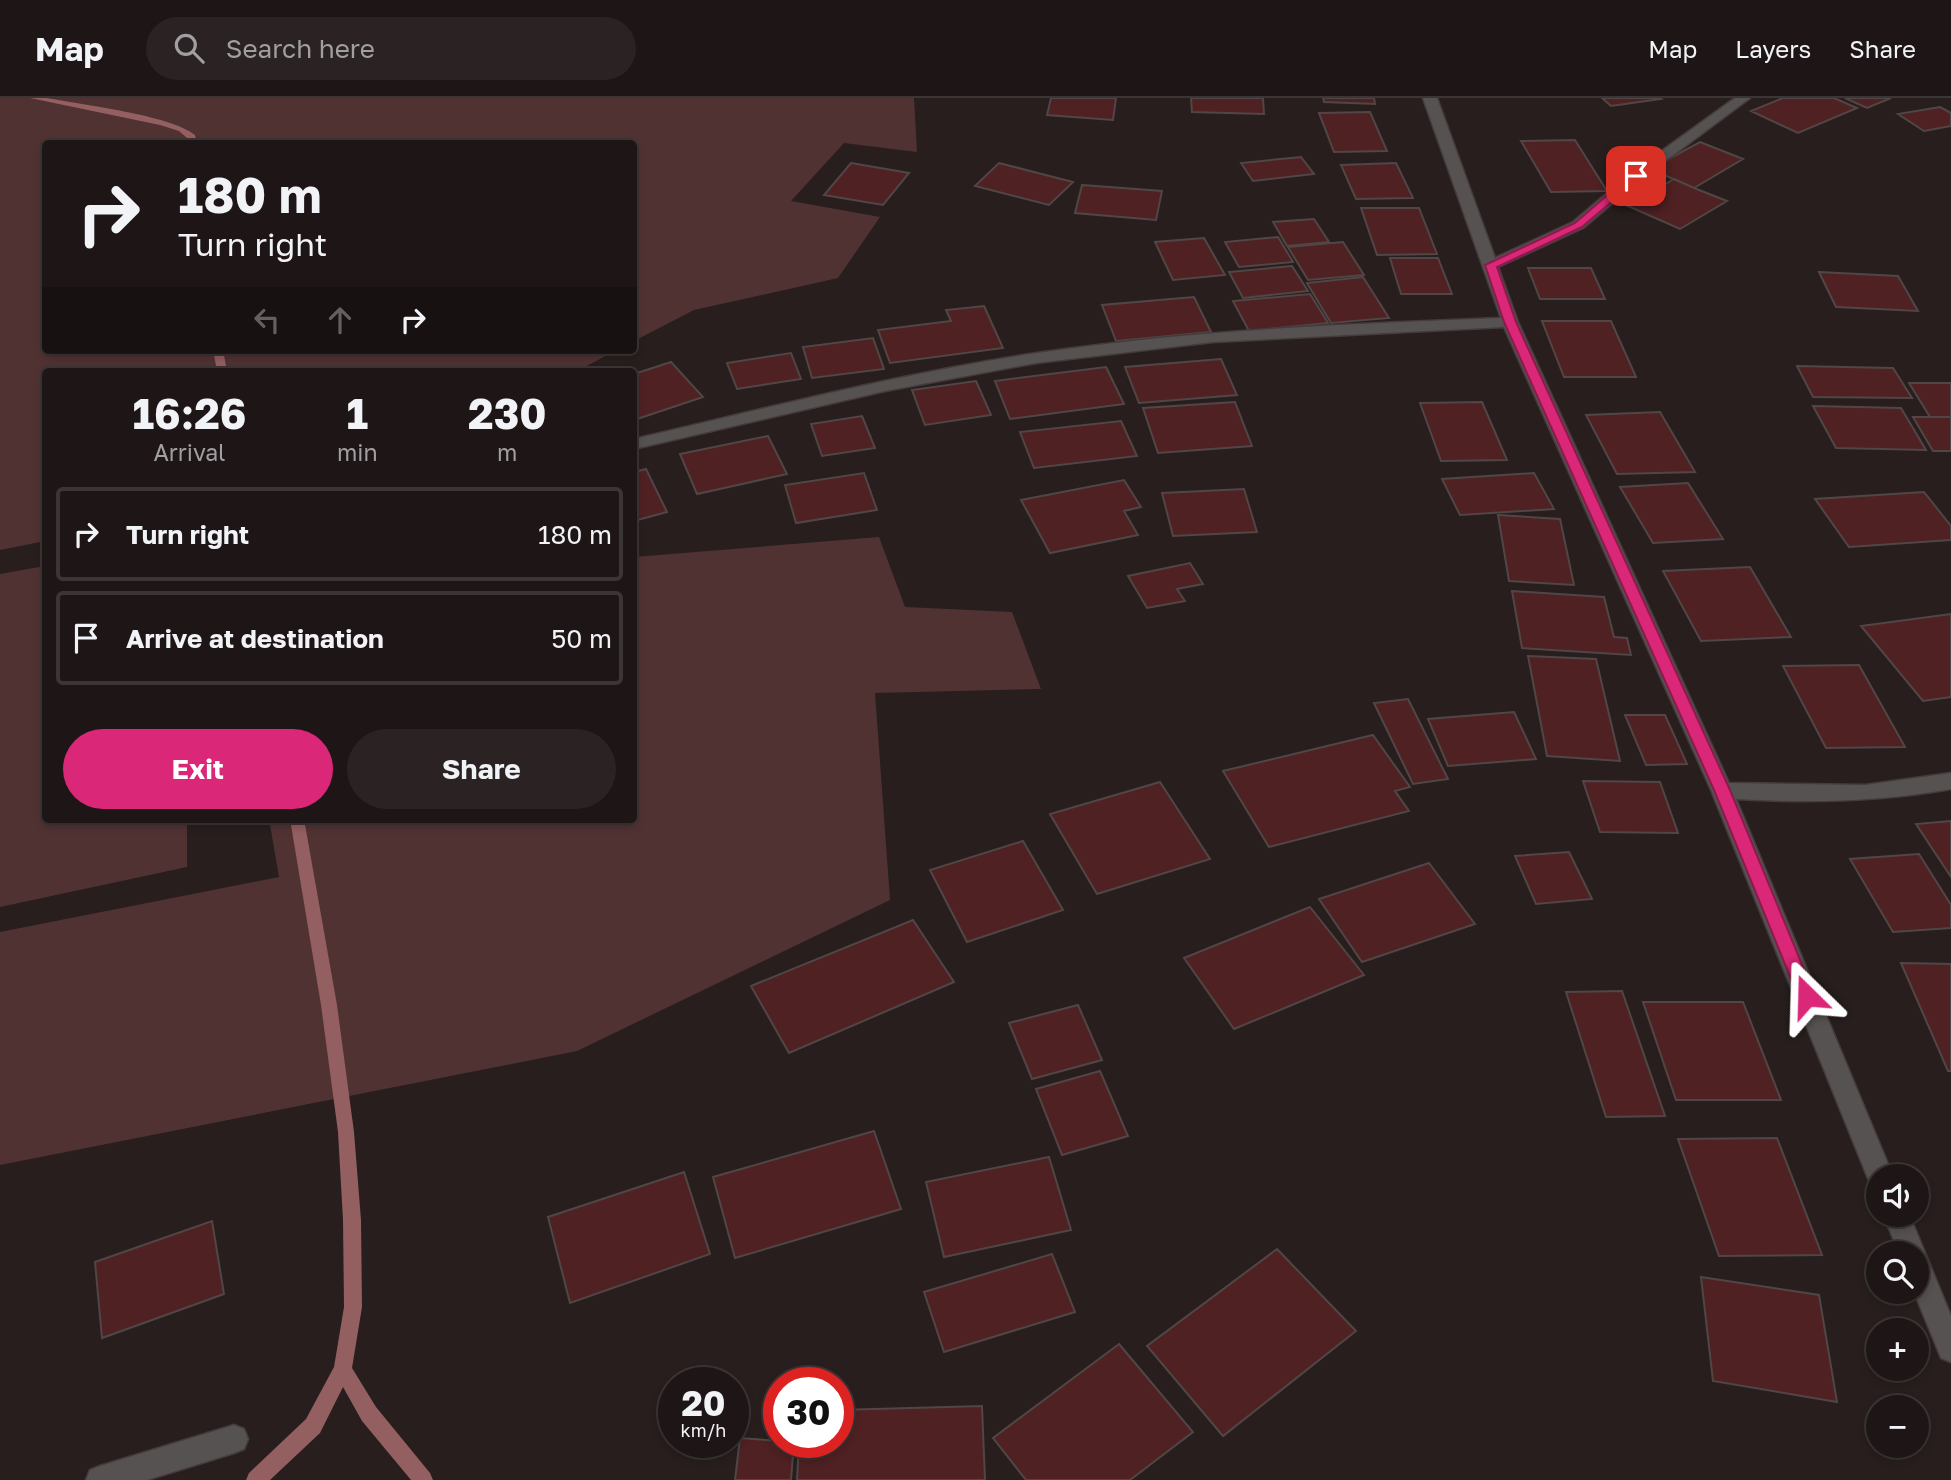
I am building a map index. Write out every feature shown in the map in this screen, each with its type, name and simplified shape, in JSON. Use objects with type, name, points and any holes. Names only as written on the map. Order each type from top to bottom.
[{"type":"street","points":[[1430,98],[1510,322],[1722,790],[1875,1164]]},
{"type":"street","points":[[1491,265],[1578,225],[1636,176],[1743,98]]},
{"type":"street","points":[[637,443],[934,375],[1038,358],[1303,331],[1510,322]]},
{"type":"street","points":[[1722,790],[1813,796],[1888,794],[1951,781]]},
{"type":"street","points":[[1929,1296],[1951,1349]]},
{"type":"street","points":[[100,1480],[234,1438]]},
{"type":"shaded area","points":[[0,98],[914,98],[917,152],[844,143],[791,201],[880,217],[838,278],[694,310],[637,339],[637,140],[42,140],[42,354],[609,354],[583,368],[42,368],[42,542],[0,550]]},
{"type":"shaded area","points":[[879,537],[905,607],[1012,612],[1041,689],[875,693],[890,900],[577,1051],[0,1165],[0,932],[279,877],[270,823],[637,823],[637,557]]},
{"type":"shaded area","points":[[42,567],[42,823],[187,823],[187,867],[0,907],[0,574]]},
{"type":"building","points":[[1051,98],[1116,98],[1113,120],[1047,115]]},
{"type":"building","points":[[1191,98],[1263,98],[1264,114],[1192,112]]},
{"type":"building","points":[[1323,98],[1374,98],[1375,104],[1324,102]]},
{"type":"building","points":[[1602,98],[1659,98],[1661,99],[1611,106]]},
{"type":"building","points":[[1783,98],[1834,98],[1857,108],[1798,133],[1751,111]]},
{"type":"building","points":[[1845,98],[1891,98],[1867,108]]},
{"type":"building","points":[[1940,107],[1951,113],[1951,126],[1924,131],[1898,114]]},
{"type":"building","points":[[1370,112],[1387,151],[1334,152],[1319,113]]},
{"type":"building","points":[[1575,140],[1607,191],[1551,192],[1521,141]]},
{"type":"building","points":[[1700,142],[1743,159],[1694,188],[1650,169]]},
{"type":"building","points":[[1301,157],[1314,174],[1253,181],[1241,163]]},
{"type":"building","points":[[851,163],[909,173],[883,205],[824,195]]},
{"type":"building","points":[[999,163],[1073,182],[1049,205],[975,186]]},
{"type":"building","points":[[1396,163],[1413,198],[1356,199],[1341,165]]},
{"type":"building","points":[[1674,179],[1727,201],[1680,229],[1628,206]]},
{"type":"building","points":[[1082,185],[1162,191],[1156,220],[1075,213]]},
{"type":"building","points":[[1361,208],[1419,208],[1437,254],[1377,255]]},
{"type":"building","points":[[1314,219],[1329,242],[1287,246],[1273,222]]},
{"type":"building","points":[[1278,237],[1293,262],[1239,267],[1225,242]]},
{"type":"building","points":[[1204,238],[1225,275],[1173,280],[1155,242]]},
{"type":"building","points":[[1343,242],[1364,275],[1308,280],[1288,247]]},
{"type":"building","points":[[1390,258],[1438,258],[1452,294],[1401,294]]},
{"type":"building","points":[[1292,266],[1308,291],[1243,298],[1229,272]]},
{"type":"building","points":[[1528,268],[1591,268],[1605,299],[1540,299]]},
{"type":"building","points":[[1819,272],[1898,276],[1918,311],[1836,307]]},
{"type":"building","points":[[1363,277],[1389,318],[1331,323],[1307,283]]},
{"type":"building","points":[[1310,294],[1328,323],[1249,331],[1233,301]]},
{"type":"building","points":[[1194,297],[1211,332],[1116,341],[1102,305]]},
{"type":"building","points":[[984,306],[1003,348],[890,363],[878,330],[951,321],[946,310]]},
{"type":"building","points":[[1542,321],[1611,321],[1636,377],[1564,377]]},
{"type":"building","points":[[873,338],[884,369],[812,378],[803,347]]},
{"type":"building","points":[[791,353],[801,379],[737,389],[727,363]]},
{"type":"building","points":[[1221,359],[1237,395],[1139,403],[1125,367]]},
{"type":"building","points":[[671,362],[703,397],[637,419],[637,373]]},
{"type":"building","points":[[1797,366],[1893,368],[1912,398],[1813,397]]},
{"type":"building","points":[[1106,367],[1124,404],[1010,419],[995,381]]},
{"type":"building","points":[[976,381],[991,415],[925,425],[912,390]]},
{"type":"building","points":[[1909,383],[1951,383],[1951,417],[1930,417]]},
{"type":"building","points":[[1235,402],[1252,446],[1158,453],[1143,408]]},
{"type":"building","points":[[1482,402],[1507,460],[1441,461],[1420,403]]},
{"type":"building","points":[[1813,406],[1901,408],[1926,450],[1836,448]]},
{"type":"building","points":[[1660,412],[1695,472],[1617,474],[1586,415]]},
{"type":"building","points":[[862,416],[875,448],[822,456],[811,424]]},
{"type":"building","points":[[1913,417],[1951,417],[1951,451],[1933,451]]},
{"type":"building","points":[[1121,421],[1137,456],[1034,468],[1020,432]]},
{"type":"building","points":[[768,436],[787,474],[697,494],[680,454]]},
{"type":"building","points":[[646,469],[667,512],[637,520],[637,471]]},
{"type":"building","points":[[864,473],[877,510],[796,523],[785,485]]},
{"type":"building","points":[[1534,473],[1554,509],[1460,515],[1442,479]]},
{"type":"building","points":[[1124,480],[1141,507],[1124,511],[1138,535],[1050,553],[1021,500]]},
{"type":"building","points":[[1688,483],[1723,539],[1653,543],[1620,487]]},
{"type":"building","points":[[1244,489],[1257,532],[1173,536],[1162,493]]},
{"type":"building","points":[[1924,492],[1951,526],[1951,540],[1849,547],[1815,499]]},
{"type":"building","points":[[1498,515],[1560,519],[1574,585],[1509,581]]},
{"type":"building","points":[[1190,563],[1203,584],[1177,589],[1185,601],[1147,608],[1128,576]]},
{"type":"building","points":[[1750,567],[1791,637],[1701,641],[1663,571]]},
{"type":"building","points":[[1512,591],[1604,597],[1614,637],[1627,638],[1631,655],[1522,648]]},
{"type":"building","points":[[1951,614],[1951,697],[1923,701],[1861,626]]},
{"type":"building","points":[[1528,656],[1596,659],[1620,761],[1547,756]]},
{"type":"building","points":[[1859,665],[1905,747],[1826,748],[1783,666]]},
{"type":"building","points":[[1408,699],[1448,779],[1413,784],[1374,703]]},
{"type":"building","points":[[1514,712],[1536,759],[1448,766],[1428,719]]},
{"type":"building","points":[[1625,715],[1665,715],[1687,764],[1646,765]]},
{"type":"building","points":[[1373,735],[1410,787],[1395,791],[1409,811],[1269,847],[1223,771]]},
{"type":"building","points":[[1583,781],[1660,782],[1678,833],[1600,832]]},
{"type":"building","points":[[1160,782],[1210,859],[1097,894],[1050,814]]},
{"type":"building","points":[[1951,821],[1951,877],[1916,824]]},
{"type":"building","points":[[1023,841],[1063,910],[967,942],[930,870]]},
{"type":"building","points":[[1569,852],[1592,899],[1536,904],[1515,856]]},
{"type":"building","points":[[1919,854],[1951,905],[1951,928],[1893,932],[1850,859]]},
{"type":"building","points":[[1429,863],[1475,924],[1362,962],[1319,899]]},
{"type":"building","points":[[1310,907],[1364,975],[1234,1029],[1184,958]]},
{"type":"building","points":[[913,920],[954,982],[789,1053],[751,986]]},
{"type":"building","points":[[1901,963],[1951,964],[1951,1071],[1948,1071]]},
{"type":"building","points":[[1622,991],[1665,1116],[1606,1117],[1566,992]]},
{"type":"building","points":[[1643,1002],[1743,1002],[1781,1100],[1676,1100]]},
{"type":"building","points":[[1078,1005],[1102,1060],[1032,1079],[1009,1023]]},
{"type":"building","points":[[1100,1071],[1128,1136],[1062,1155],[1036,1089]]},
{"type":"building","points":[[874,1131],[901,1209],[735,1258],[713,1177]]},
{"type":"building","points":[[1777,1138],[1822,1255],[1719,1256],[1678,1139]]},
{"type":"building","points":[[1049,1157],[1071,1230],[944,1257],[926,1182]]},
{"type":"building","points":[[684,1172],[710,1254],[570,1303],[548,1217]]},
{"type":"building","points":[[212,1221],[224,1294],[102,1338],[95,1262]]},
{"type":"building","points":[[1277,1249],[1356,1331],[1223,1436],[1147,1346]]},
{"type":"building","points":[[1052,1254],[1075,1312],[944,1352],[924,1292]]},
{"type":"building","points":[[1701,1277],[1819,1295],[1837,1402],[1713,1381]]},
{"type":"building","points":[[1119,1344],[1193,1432],[1130,1480],[1026,1480],[993,1438]]},
{"type":"building","points":[[982,1406],[985,1480],[797,1480],[798,1458],[854,1458],[854,1410]]},
{"type":"building","points":[[749,1439],[763,1440],[763,1458],[793,1458],[791,1480],[735,1480],[738,1458],[749,1458]]},
{"type":"waterway","points":[[34,98],[162,123],[182,129],[192,140]]},
{"type":"waterway","points":[[219,354],[221,368]]},
{"type":"waterway","points":[[298,823],[329,1005],[346,1132],[352,1220],[353,1307],[343,1369]]},
{"type":"waterway","points":[[256,1480],[313,1426],[343,1369]]},
{"type":"waterway","points":[[343,1369],[369,1414],[423,1480]]},
{"type":"route","points":[[1636,176],[1611,200],[1578,225],[1491,265],[1510,322],[1722,790],[1807,996]]}]
